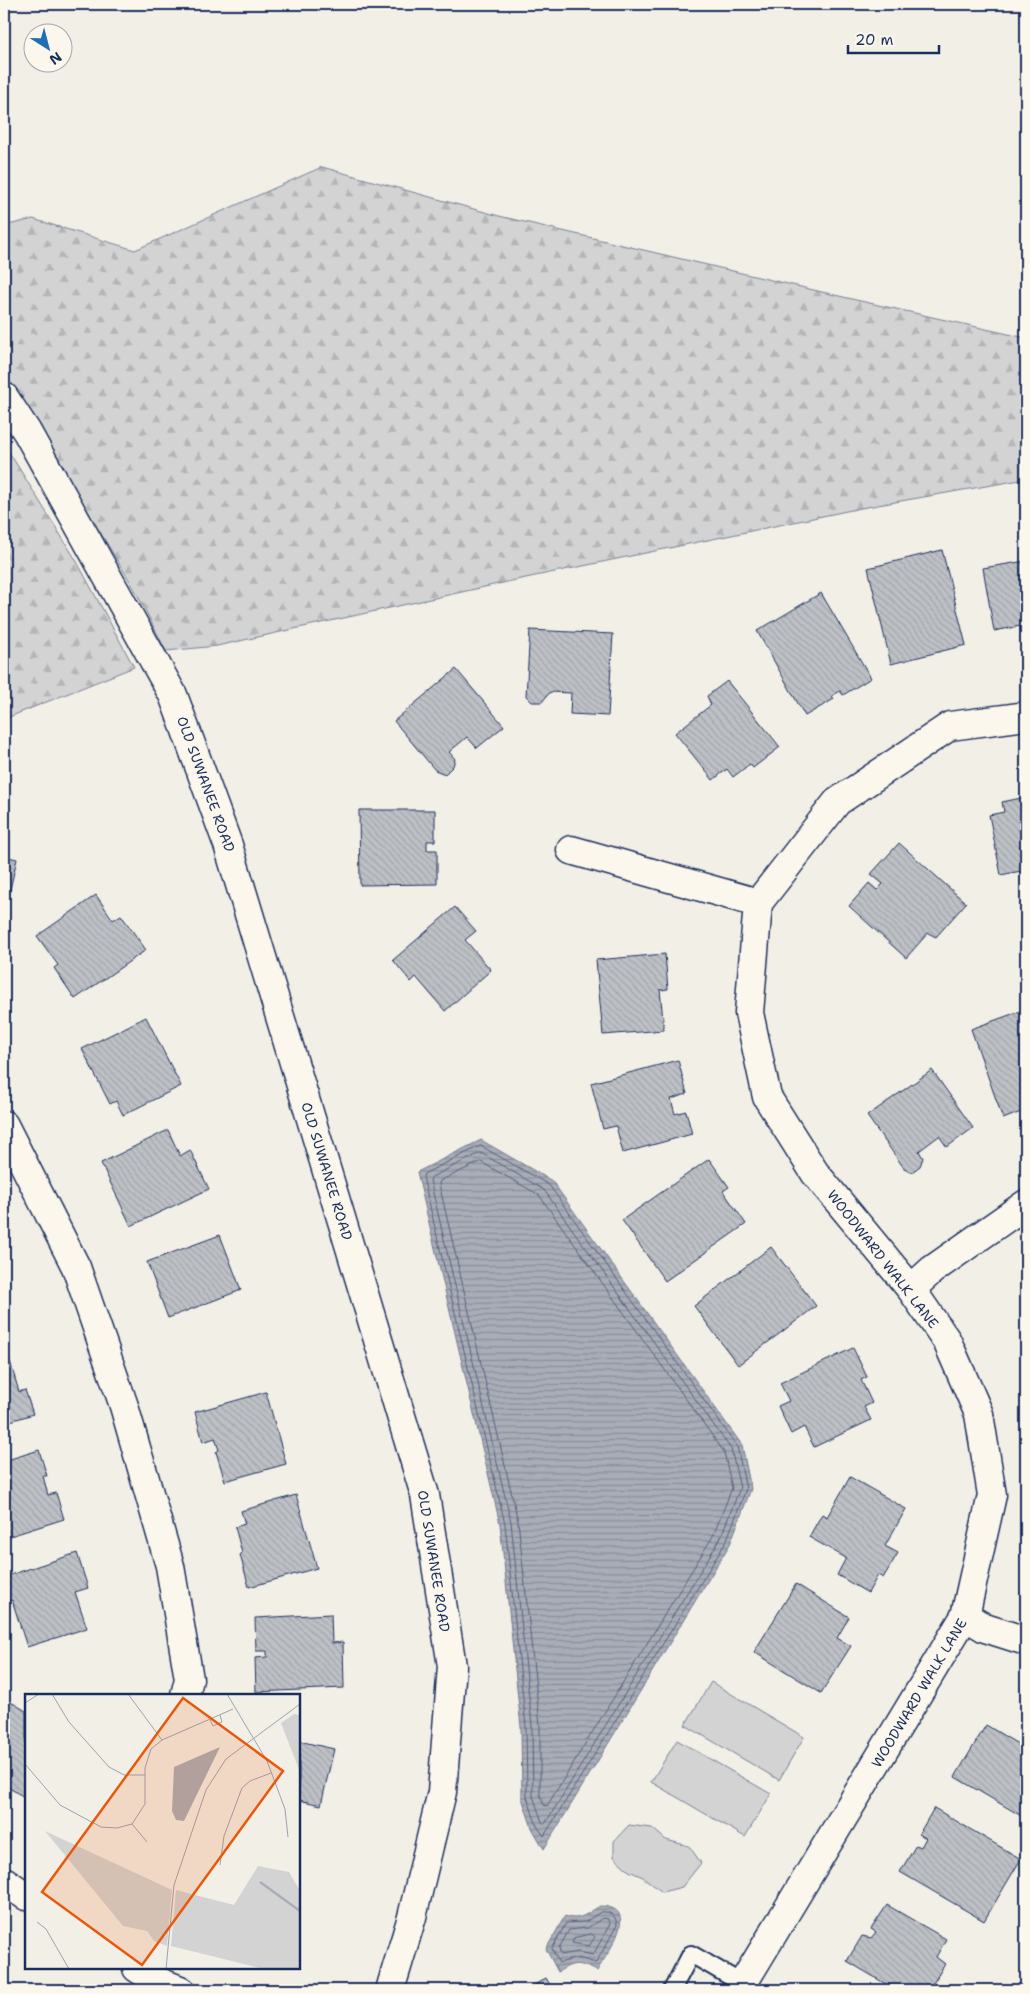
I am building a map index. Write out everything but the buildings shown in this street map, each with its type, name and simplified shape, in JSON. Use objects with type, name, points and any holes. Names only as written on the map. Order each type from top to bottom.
[{"type":"street","name":"OLD SUWANEE ROAD","points":[[4,397],[27,432],[174,695],[228,845],[425,1495],[452,1666],[442,1792],[412,1917],[390,1990]]},
{"type":"street","points":[[571,850],[758,902],[837,802],[950,726],[1026,716]]},
{"type":"street","name":"WOODWARD WALK LANE","points":[[741,1987],[965,1616],[992,1495],[979,1414],[947,1341],[911,1289],[815,1173],[767,1097],[749,1013],[758,902]]},
{"type":"street","points":[[4,1125],[76,1267],[124,1406],[170,1566],[189,1679],[186,1694]]},
{"type":"street","points":[[911,1289],[932,1270],[1026,1204]]},
{"type":"street","points":[[965,1616],[985,1628],[1026,1641]]},
{"type":"street","points":[[4,1881],[25,1895]]},
{"type":"street","points":[[139,1969],[157,1981],[180,1990]]},
{"type":"lane","points":[[672,1990],[691,1954],[741,1987]]},
{"type":"green space","points":[[322,167],[499,216],[1026,338],[1026,479],[861,508],[516,580],[217,646],[166,651],[134,588],[4,374],[4,226],[33,219],[135,250]]},
{"type":"green space","points":[[4,444],[76,560],[134,667],[4,719]]},
{"type":"green space","points":[[711,1682],[804,1737],[779,1780],[685,1725]]},
{"type":"green space","points":[[677,1740],[771,1794],[745,1837],[651,1782]]},
{"type":"green space","points":[[629,1825],[652,1828],[666,1840],[689,1846],[701,1863],[682,1887],[662,1892],[643,1877],[629,1871],[614,1857],[614,1841]]},
{"type":"water","points":[[481,1140],[552,1181],[742,1445],[751,1489],[730,1544],[544,1849],[532,1828],[522,1798],[521,1727],[500,1524],[417,1172]]},
{"type":"water","points":[[600,1906],[613,1908],[619,1914],[621,1922],[614,1943],[597,1971],[577,1964],[558,1972],[546,1949],[565,1916],[570,1918],[579,1917]]}]
